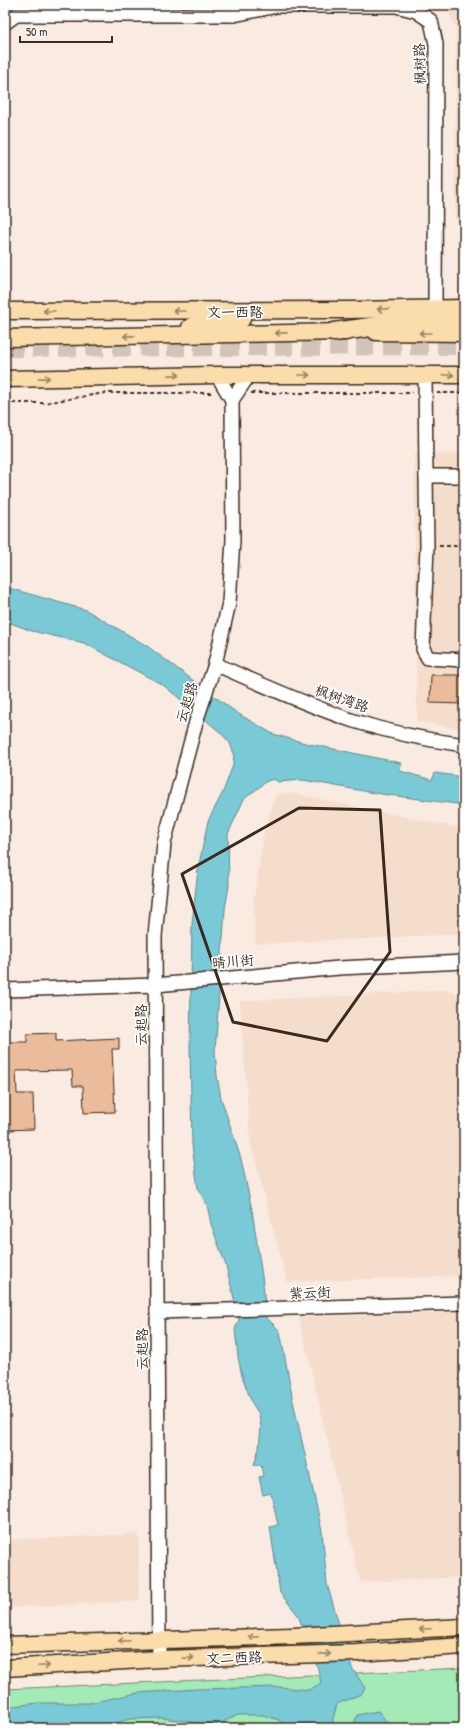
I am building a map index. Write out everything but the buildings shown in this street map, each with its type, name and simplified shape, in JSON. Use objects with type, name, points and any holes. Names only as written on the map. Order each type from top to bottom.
[{"type":"highway","points":[[334,332],[422,320],[464,319]]},
{"type":"main road","name":"文一西路","points":[[5,312],[464,308]]},
{"type":"main road","points":[[168,335],[196,325],[257,318],[274,310]]},
{"type":"main road","name":"文一西路","points":[[5,338],[334,332],[464,333]]},
{"type":"main road","points":[[5,379],[217,375],[464,375]]},
{"type":"main road","name":"文二西路","points":[[5,1645],[292,1636],[464,1627]]},
{"type":"main road","name":"文二西路","points":[[5,1668],[159,1659],[356,1653],[464,1646]]},
{"type":"street","name":"枫树路","points":[[5,23],[16,15],[234,10],[276,6],[396,6],[416,11],[431,21],[436,44],[436,308]]},
{"type":"street","points":[[217,375],[232,400],[249,375]]},
{"type":"street","points":[[425,375],[427,546],[423,649],[428,658],[464,660]]},
{"type":"street","name":"云起路","points":[[159,1659],[157,1640],[155,936],[164,843],[196,722],[215,664],[229,603],[233,540],[232,400]]},
{"type":"street","points":[[426,476],[464,476]]},
{"type":"street","name":"枫树湾路","points":[[215,664],[294,698],[354,721],[411,735],[464,745]]},
{"type":"street","name":"晴川街","points":[[5,990],[156,985],[339,968],[464,963]]},
{"type":"street","name":"紫云街","points":[[157,1312],[464,1303]]},
{"type":"path","points":[[427,546],[464,546]]},
{"type":"highlighted area","points":[[299,808],[380,810],[390,952],[327,1041],[233,1022],[182,874]]},
{"type":"shaded area","points":[[445,5],[464,5],[464,219],[455,219],[456,28]]},
{"type":"shaded area","points":[[414,453],[464,454],[464,730],[417,721]]},
{"type":"shaded area","points":[[291,793],[464,829],[464,934],[255,944],[254,899],[265,828],[276,795]]},
{"type":"shaded area","points":[[448,990],[458,996],[464,1109],[464,1276],[287,1282],[250,1140],[240,1001]]},
{"type":"shaded area","points":[[464,1312],[464,1577],[360,1582],[299,1317]]},
{"type":"shaded area","points":[[139,1534],[139,1601],[5,1608],[5,1540]]},
{"type":"green space","points":[[464,1668],[464,1728],[5,1728],[5,1689]]},
{"type":"water","points":[[5,587],[86,610],[147,646],[237,713],[273,734],[305,743],[401,763],[400,771],[432,780],[435,773],[464,777],[464,805],[374,793],[303,780],[278,782],[274,779],[267,781],[244,799],[228,834],[229,886],[225,909],[215,1052],[217,1076],[221,1098],[241,1159],[252,1210],[263,1283],[266,1317],[280,1331],[293,1401],[322,1531],[327,1584],[352,1668],[365,1688],[361,1694],[337,1704],[333,1719],[333,1728],[285,1728],[279,1720],[263,1715],[238,1715],[216,1725],[162,1718],[130,1719],[96,1728],[5,1728],[5,1707],[39,1703],[89,1703],[138,1693],[197,1689],[280,1687],[309,1690],[321,1683],[318,1669],[298,1615],[280,1593],[270,1527],[278,1525],[271,1493],[263,1495],[259,1477],[263,1476],[261,1465],[254,1465],[259,1448],[261,1427],[259,1414],[252,1403],[242,1376],[235,1329],[239,1320],[226,1266],[211,1224],[207,1205],[198,1189],[192,1145],[190,1049],[192,924],[198,869],[208,821],[223,792],[233,765],[234,754],[230,743],[220,732],[163,685],[84,643],[32,631],[5,621]]},
{"type":"water","points":[[378,1711],[392,1728],[353,1728],[357,1715]]},
{"type":"tunnel","points":[[5,348],[464,346]]}]
